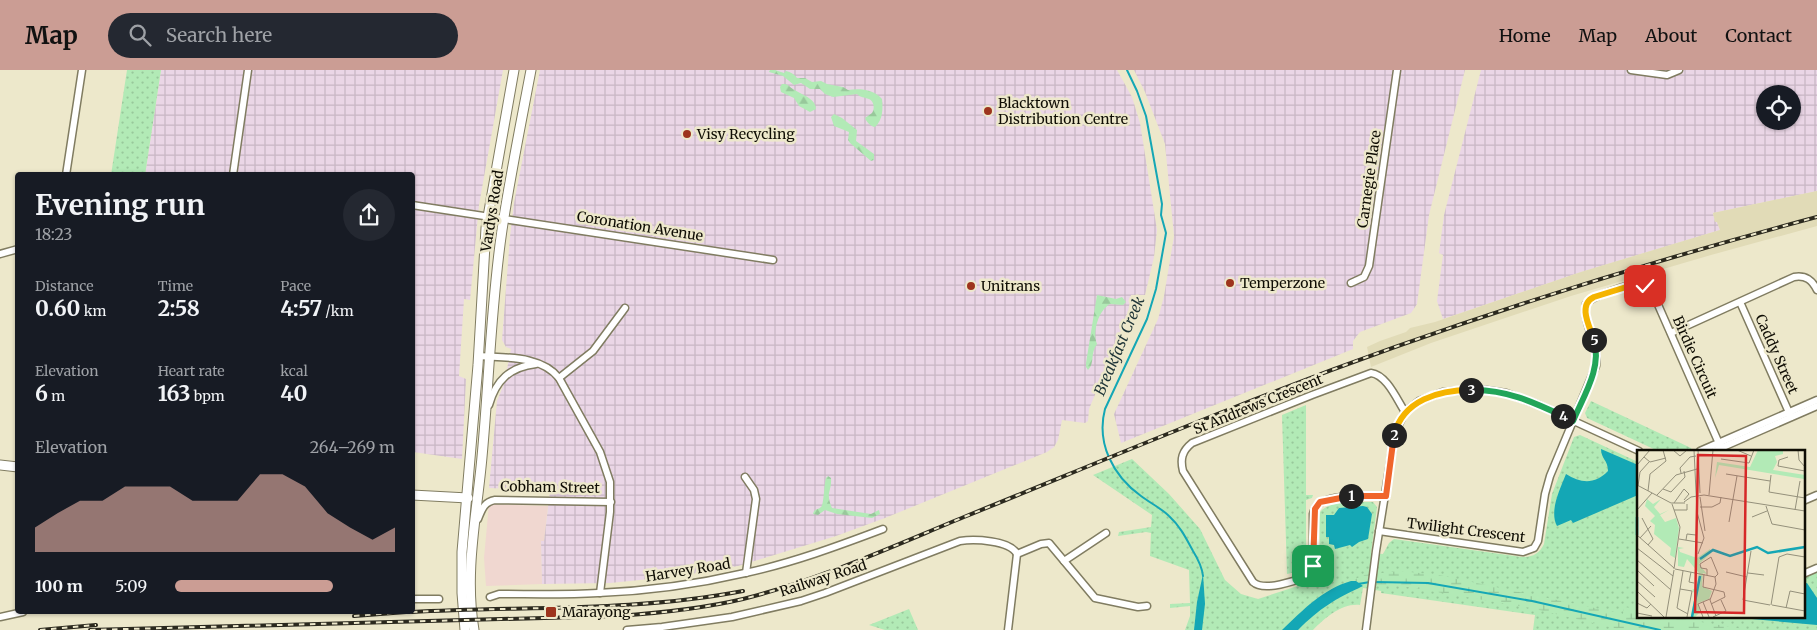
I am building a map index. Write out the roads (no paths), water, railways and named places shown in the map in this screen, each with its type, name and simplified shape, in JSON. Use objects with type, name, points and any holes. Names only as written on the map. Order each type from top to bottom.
[{"type":"main road","name":"Vardys Road","points":[[465,630],[462,605],[462,573],[479,356],[482,284],[488,216],[514,70]]},
{"type":"main road","name":"Vardys Road","points":[[474,630],[470,574],[486,418],[498,266],[504,218],[531,70]]},
{"type":"main road","points":[[0,465],[15,467]]},
{"type":"main road","name":"Vardys Road","points":[[468,498],[475,492],[481,469]]},
{"type":"main road","points":[[415,495],[468,498]]},
{"type":"main road","name":"Vardys Road","points":[[468,498],[473,506],[474,528]]},
{"type":"street","points":[[66,172],[82,70]]},
{"type":"street","points":[[233,172],[248,70]]},
{"type":"street","name":"Carnegie Place","points":[[1351,282],[1364,277],[1369,266],[1397,70]]},
{"type":"street","points":[[1631,70],[1667,75],[1679,70]]},
{"type":"street","name":"Coronation Avenue","points":[[415,205],[773,260]]},
{"type":"street","points":[[0,254],[15,250]]},
{"type":"street","points":[[1671,333],[1798,276],[1809,279],[1817,290]]},
{"type":"street","name":"Birdie Circuit","points":[[1573,421],[1595,370],[1597,360],[1596,348],[1586,312],[1586,304],[1590,299],[1636,284],[1645,286],[1652,291],[1720,446]]},
{"type":"street","name":"Caddy Street","points":[[1740,302],[1790,415]]},
{"type":"street","points":[[559,378],[593,351],[625,308]]},
{"type":"street","points":[[479,356],[530,361],[551,369],[559,378],[604,461],[610,482],[611,502],[600,593]]},
{"type":"street","points":[[486,418],[492,394],[500,379],[517,368],[542,364]]},
{"type":"street","name":"St Andrews Crescent","points":[[1386,496],[1356,496],[1320,502],[1313,514],[1313,566],[1309,575],[1261,587],[1252,582],[1194,488],[1184,471],[1182,458],[1187,448],[1192,444],[1371,373],[1378,374],[1383,378],[1405,412]]},
{"type":"street","points":[[1366,630],[1376,551],[1395,432],[1405,412],[1419,401],[1434,394],[1465,390],[1486,390],[1524,398],[1637,450]]},
{"type":"street","points":[[1704,450],[1720,446],[1790,415],[1817,400]]},
{"type":"street","points":[[1790,415],[1817,406]]},
{"type":"street","name":"Twilight Crescent","points":[[1379,531],[1523,552],[1531,550],[1538,541],[1547,485],[1573,421]]},
{"type":"street","points":[[1715,450],[1720,446]]},
{"type":"street","points":[[745,477],[754,490],[756,499],[746,573]]},
{"type":"street","points":[[1804,501],[1817,495]]},
{"type":"street","name":"Cobham Street","points":[[474,528],[486,503],[495,500],[611,502]]},
{"type":"street","name":"Harvey Road","points":[[490,597],[499,594],[600,593],[651,588],[746,573],[829,550],[883,529]]},
{"type":"street","points":[[1064,561],[1106,533]]},
{"type":"street","name":"Railway Road","points":[[627,630],[732,617],[800,601],[960,541],[972,540],[1005,544],[1011,546],[1017,554]]},
{"type":"street","points":[[1008,630],[1017,554],[1042,544],[1049,543],[1095,598],[1138,607],[1147,606]]},
{"type":"street","points":[[1804,574],[1817,568]]},
{"type":"street","points":[[415,599],[439,599]]},
{"type":"street","points":[[0,617],[15,614]]},
{"type":"water","points":[[1601,449],[1637,465],[1637,495],[1573,523],[1571,520],[1557,526],[1554,514],[1555,507],[1558,493],[1566,474],[1582,481],[1598,479],[1608,471],[1607,464]]},
{"type":"water","points":[[1367,507],[1372,514],[1368,539],[1352,547],[1350,545],[1335,549],[1334,545],[1329,544],[1329,537],[1326,537],[1326,515],[1334,515],[1339,508]]},
{"type":"water","points":[[1203,574],[1205,604],[1202,630],[1194,630],[1197,602]]},
{"type":"water","points":[[1351,581],[1356,581],[1363,586],[1328,605],[1298,630],[1282,630],[1322,595]]},
{"type":"water","points":[[1807,583],[1817,598],[1817,625],[1751,618],[1804,618],[1804,584]]},
{"type":"waterway","name":"Breakfast Creek","points":[[1127,70],[1146,116],[1162,204],[1161,215],[1166,233],[1156,289],[1147,319],[1105,409],[1103,434],[1109,458],[1122,479],[1144,499],[1166,513],[1176,524],[1198,560],[1203,576]]},
{"type":"waterway","points":[[1358,584],[1370,582]]},
{"type":"waterway","points":[[1375,582],[1428,583],[1532,601],[1660,630]]},
{"type":"railway","points":[[90,630],[617,616],[680,610],[743,599],[855,562],[1197,422],[1374,354],[1594,281],[1817,217]]},
{"type":"railway","points":[[415,612],[619,605],[702,598],[743,591]]},
{"type":"railway","points":[[354,616],[380,614]]},
{"type":"railway","points":[[40,630],[96,625]]},
{"type":"place","name":"Blacktown Distribution Centre","points":[[988,111]]},
{"type":"place","name":"Visy Recycling","points":[[687,134]]},
{"type":"place","name":"Temperzone","points":[[1230,283]]},
{"type":"place","name":"Unitrans","points":[[971,286]]},
{"type":"place","name":"Marayong","points":[[551,612]]}]
